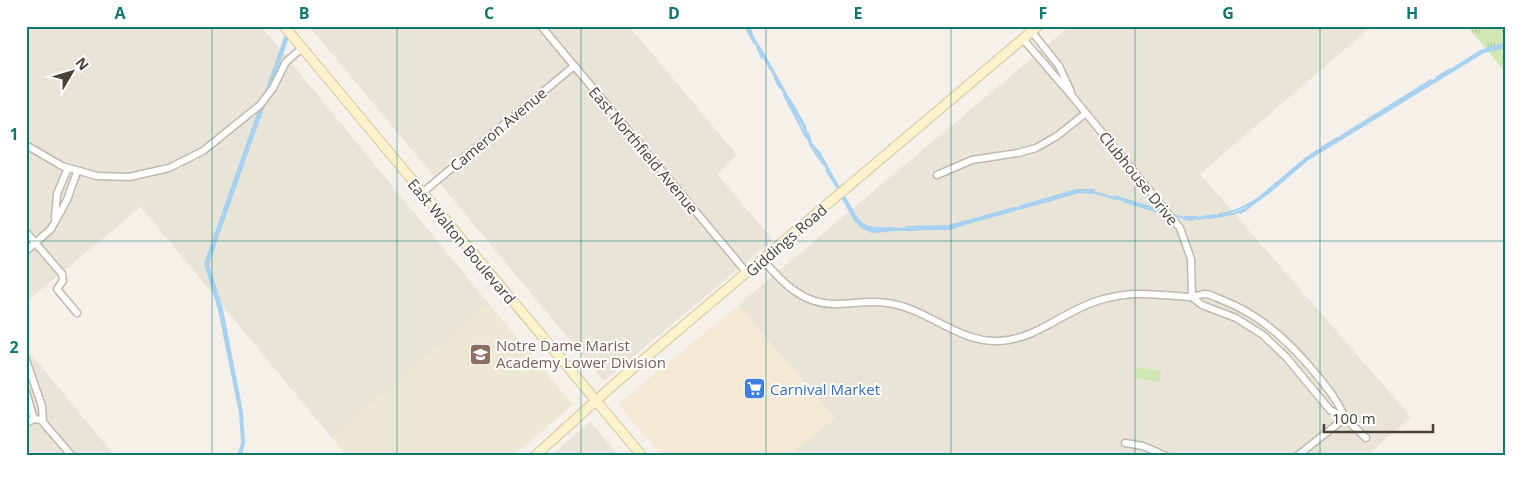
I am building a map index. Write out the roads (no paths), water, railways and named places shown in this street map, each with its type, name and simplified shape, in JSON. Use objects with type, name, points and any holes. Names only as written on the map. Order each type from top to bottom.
[{"type":"street","name":"East Walton Boulevard","points":[[284,26],[642,456]]},
{"type":"street","name":"East Northfield Avenue","points":[[541,26],[747,274]]},
{"type":"street","name":"Giddings Road","points":[[535,456],[596,401],[1035,29]]},
{"type":"street","name":"Clubhouse Drive","points":[[1035,29],[1062,69],[1072,96]]},
{"type":"street","name":"Clubhouse Drive","points":[[1023,40],[1072,96],[1180,228],[1190,254],[1192,298]]},
{"type":"street","points":[[26,145],[50,161],[77,172],[104,177],[130,177],[160,172],[190,160],[210,146],[264,101],[273,88],[284,64],[302,48]]},
{"type":"street","name":"Cameron Avenue","points":[[422,193],[574,66]]},
{"type":"street","points":[[937,175],[972,160],[1018,153],[1040,146],[1061,134],[1086,113]]},
{"type":"street","points":[[55,219],[58,194],[68,168]]},
{"type":"street","points":[[26,251],[50,230],[67,200],[77,172]]},
{"type":"street","points":[[26,232],[62,274],[63,281],[57,289],[76,313]]},
{"type":"street","points":[[763,260],[786,286],[812,300],[833,304],[870,301],[897,304],[923,314],[961,335],[988,340],[1007,340],[1028,335],[1079,308],[1115,296],[1149,293],[1192,298],[1205,294],[1241,308],[1283,337],[1339,402],[1345,418]]},
{"type":"street","points":[[1192,298],[1202,305],[1236,318],[1275,345],[1330,410],[1345,418],[1366,438]]},
{"type":"street","points":[[1236,318],[1241,308]]},
{"type":"street","points":[[1275,345],[1283,337]]},
{"type":"street","points":[[26,360],[42,406],[43,422]]},
{"type":"street","points":[[1305,379],[1314,372]]},
{"type":"street","points":[[26,392],[34,419]]},
{"type":"street","points":[[1297,456],[1345,418]]},
{"type":"street","points":[[26,423],[34,419],[43,422],[72,456]]},
{"type":"street","points":[[1125,443],[1144,446],[1166,456]]},
{"type":"water","points":[[288,26],[293,26],[209,264],[223,309],[243,412],[245,443],[242,456],[237,456],[241,443],[239,413],[218,310],[204,263]]},
{"type":"water","points":[[745,26],[748,26],[806,127],[810,141],[820,152],[859,221],[872,229],[949,226],[1077,190],[1087,189],[1185,217],[1233,213],[1245,208],[1305,158],[1483,49],[1506,44],[1506,47],[1484,52],[1307,160],[1247,210],[1233,215],[1198,220],[1184,219],[1087,191],[950,229],[872,232],[864,230],[857,223],[817,153],[808,142],[803,128]]},
{"type":"waterway","points":[[745,26],[754,43]]},
{"type":"waterway","points":[[748,26],[752,33]]},
{"type":"waterway","points":[[1487,48],[1506,44]]},
{"type":"waterway","points":[[757,47],[762,58]]},
{"type":"waterway","points":[[1241,213],[1271,191],[1307,160],[1484,52],[1506,47]]},
{"type":"waterway","points":[[760,48],[785,92]]},
{"type":"waterway","points":[[1457,66],[1482,50]]},
{"type":"waterway","points":[[1437,77],[1450,69]]},
{"type":"waterway","points":[[775,79],[780,88]]},
{"type":"waterway","points":[[1341,136],[1431,80]]},
{"type":"waterway","points":[[784,95],[806,137]]},
{"type":"waterway","points":[[790,100],[805,126]]},
{"type":"waterway","points":[[808,133],[811,142]]},
{"type":"waterway","points":[[1322,147],[1337,138]]},
{"type":"waterway","points":[[810,145],[823,164]]},
{"type":"waterway","points":[[1219,214],[1234,211],[1260,197],[1318,150]]},
{"type":"waterway","points":[[819,152],[826,165]]},
{"type":"waterway","points":[[826,170],[837,187]]},
{"type":"waterway","points":[[1021,206],[1077,190],[1094,190]]},
{"type":"waterway","points":[[1079,192],[1096,193],[1116,199]]},
{"type":"waterway","points":[[1115,196],[1159,210]]},
{"type":"waterway","points":[[1021,208],[1062,197]]},
{"type":"waterway","points":[[845,198],[863,224],[874,228],[894,228]]},
{"type":"waterway","points":[[843,199],[856,222]]},
{"type":"waterway","points":[[1123,201],[1161,213]]},
{"type":"waterway","points":[[906,227],[949,226],[1014,208]]},
{"type":"waterway","points":[[978,220],[1014,210]]},
{"type":"waterway","points":[[1202,217],[1215,215]]},
{"type":"waterway","points":[[1209,218],[1224,216]]},
{"type":"waterway","points":[[1185,217],[1197,217]]},
{"type":"waterway","points":[[1184,219],[1192,220]]},
{"type":"waterway","points":[[927,229],[950,229],[971,222]]},
{"type":"waterway","points":[[859,225],[872,232],[887,231]]},
{"type":"waterway","points":[[899,230],[917,230]]},
{"type":"place","name":"Notre Dame Marist Academy Lower Division","points":[[480,354]]},
{"type":"place","name":"Carnival Market","points":[[754,389]]}]
